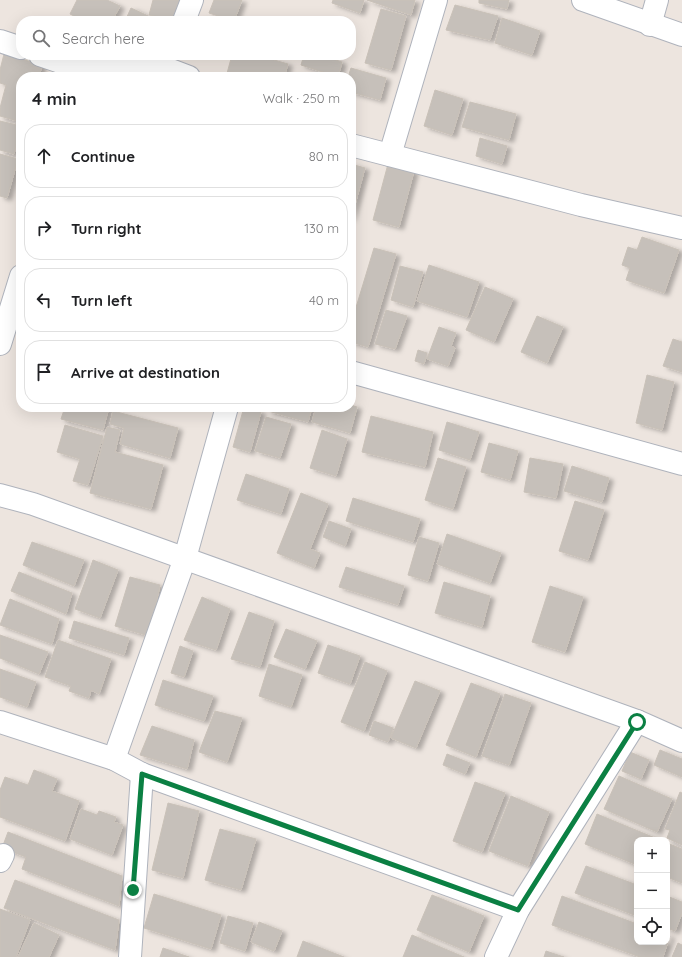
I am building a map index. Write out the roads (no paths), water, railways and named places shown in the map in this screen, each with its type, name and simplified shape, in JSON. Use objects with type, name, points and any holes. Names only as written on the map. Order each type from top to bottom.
[{"type":"street","points":[[186,16],[192,0]]},
{"type":"street","points":[[390,155],[436,0]]},
{"type":"street","points":[[583,0],[682,35]]},
{"type":"street","points":[[650,24],[657,0]]},
{"type":"street","points":[[0,41],[16,46]]},
{"type":"street","points":[[51,60],[76,72],[110,60],[171,62],[183,72]]},
{"type":"street","points":[[356,146],[574,203],[682,228]]},
{"type":"street","points":[[0,344],[16,292]]},
{"type":"street","points":[[356,373],[682,464]]},
{"type":"street","points":[[114,759],[185,558],[226,412]]},
{"type":"street","points":[[0,495],[33,504],[185,558],[637,722],[682,741]]},
{"type":"street","points":[[0,722],[114,759],[142,774],[518,910]]},
{"type":"street","points":[[496,957],[518,910],[637,722]]},
{"type":"street","points":[[130,957],[142,774]]}]
